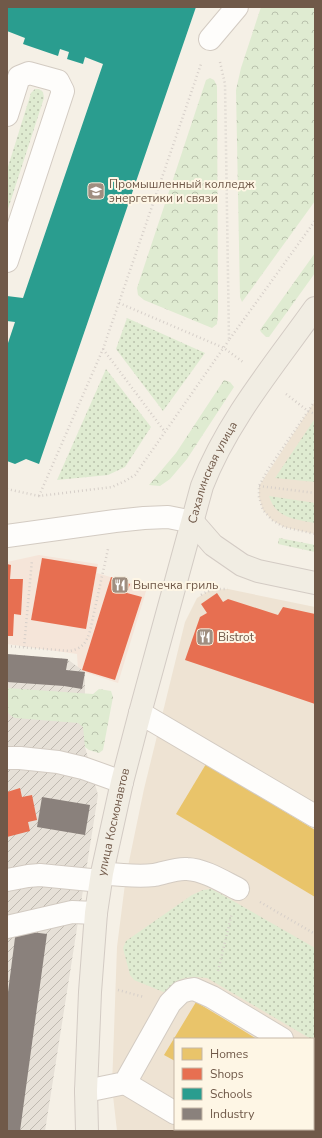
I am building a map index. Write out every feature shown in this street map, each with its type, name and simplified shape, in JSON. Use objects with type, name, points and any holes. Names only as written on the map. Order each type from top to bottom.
[{"type":"main road","name":"Сахалинская улица","points":[[315,308],[252,395],[224,440],[210,465],[202,486],[193,522],[213,545],[242,565],[258,571],[315,583]]},
{"type":"main road","name":"улица Космонавтов","points":[[87,1131],[86,1091],[90,992],[96,913],[101,877],[122,782],[140,712],[193,522]]},
{"type":"lane","points":[[210,39],[237,7]]},
{"type":"lane","points":[[7,115],[19,77],[29,73],[58,81],[63,91],[11,239],[7,261]]},
{"type":"lane","points":[[7,536],[115,521],[168,517],[193,522]]},
{"type":"lane","points":[[140,712],[315,816]]},
{"type":"lane","points":[[7,758],[58,762],[83,768],[122,782]]},
{"type":"lane","points":[[7,880],[40,875],[101,877],[120,875],[142,876],[155,875],[176,869],[186,868],[201,871],[238,889]]},
{"type":"lane","points":[[7,927],[72,912],[96,913]]},
{"type":"lane","points":[[125,1083],[170,1003],[181,992],[194,990],[212,997],[280,1038]]},
{"type":"lane","points":[[86,1091],[125,1083],[174,1112]]},
{"type":"path","points":[[210,39],[217,55],[225,84],[229,340]]},
{"type":"path","points":[[39,496],[102,349],[192,92]]},
{"type":"path","points":[[7,489],[39,496],[112,487],[135,475],[229,340],[315,221]]},
{"type":"path","points":[[119,303],[224,348]]},
{"type":"path","points":[[102,349],[165,432]]},
{"type":"path","points":[[315,401],[269,468],[259,486],[259,497],[263,510],[272,520],[284,527],[315,534]]},
{"type":"path","points":[[308,411],[315,414]]},
{"type":"path","points":[[259,486],[315,493]]},
{"type":"path","points":[[7,646],[70,651],[79,649],[87,640],[115,521]]},
{"type":"path","points":[[24,647],[34,532]]},
{"type":"path","points":[[196,598],[210,590],[228,589]]},
{"type":"path","points":[[221,960],[238,889],[315,934]]},
{"type":"path","points":[[118,990],[170,1003]]},
{"type":"shaded area","points":[[315,401],[315,534],[284,527],[272,520],[263,510],[259,497],[259,486]]},
{"type":"shaded area","points":[[39,555],[98,564],[97,573],[147,588],[118,683],[78,670],[77,654],[7,644],[7,562]]},
{"type":"shaded area","points":[[228,589],[315,607],[315,1131],[117,1131],[112,1087],[117,947],[126,876],[144,789],[185,622],[197,598],[210,590]]},
{"type":"shaded area","points":[[7,654],[67,659],[85,672],[85,747],[98,795],[45,1131],[7,1131]]},
{"type":"green space","points":[[261,7],[315,7],[315,201],[242,302],[240,297],[236,90],[241,68]]},
{"type":"green space","points":[[210,78],[214,80],[217,86],[218,311],[217,324],[212,328],[144,300],[138,295],[137,288],[206,80]]},
{"type":"green space","points":[[35,89],[39,89],[43,92],[44,98],[7,212],[7,170],[31,93]]},
{"type":"green space","points":[[315,253],[315,273],[269,337],[266,337],[260,330]]},
{"type":"green space","points":[[127,318],[205,353],[163,411],[116,349]]},
{"type":"green space","points":[[106,369],[151,427],[125,467],[108,475],[57,480]]},
{"type":"green space","points":[[224,380],[230,382],[234,387],[187,459],[170,479],[160,486],[149,485],[176,453]]},
{"type":"green space","points":[[314,420],[315,482],[275,478]]},
{"type":"green space","points":[[269,496],[315,503],[315,523],[294,519],[281,514],[272,504]]},
{"type":"green space","points":[[279,538],[315,545],[315,552],[278,544]]},
{"type":"green space","points":[[7,688],[93,694],[99,689],[111,691],[113,697],[103,750],[99,753],[85,747],[83,727],[78,723],[15,718],[10,715],[7,711]]},
{"type":"green space","points":[[211,889],[221,894],[315,948],[315,1042],[314,1038],[309,1038],[207,978],[194,977],[181,979],[174,983],[166,993],[134,980],[130,975],[123,948],[126,941],[192,895],[203,890]]},
{"type":"building: Homes","points":[[206,764],[315,830],[315,897],[176,814]]},
{"type":"building: Homes","points":[[196,1002],[255,1038],[174,1038]]},
{"type":"building: Homes","points":[[174,1038],[174,1060],[164,1055]]},
{"type":"building: Homes","points":[[314,1074],[315,1131],[289,1130],[314,1130]]},
{"type":"building: Shops","points":[[42,558],[97,567],[86,629],[31,620]]},
{"type":"building: Shops","points":[[7,564],[11,565],[10,579],[23,579],[21,615],[14,614],[13,636],[7,636]]},
{"type":"building: Shops","points":[[111,577],[130,584],[127,593],[142,597],[115,680],[82,670]]},
{"type":"building: Shops","points":[[217,593],[223,602],[228,599],[278,615],[283,607],[315,614],[315,704],[185,660],[200,617],[207,613],[201,604]]},
{"type":"building: Shops","points":[[20,788],[22,797],[32,795],[37,820],[28,822],[30,831],[7,837],[7,792]]},
{"type":"building: Schools","name":"Промышленный колледж энергетики и связи","points":[[7,7],[196,7],[39,464],[26,459],[15,464],[7,461],[7,346],[15,322],[7,321],[7,296],[23,298],[103,64],[85,57],[83,64],[67,59],[69,52],[60,49],[58,56],[23,44],[25,38],[7,31]]},
{"type":"building: Industry","points":[[7,654],[68,659],[66,670],[85,672],[82,689],[64,686],[7,682]]},
{"type":"building: Industry","points":[[42,797],[90,805],[85,835],[37,827]]},
{"type":"building: Industry","points":[[16,930],[47,934],[20,1131],[7,1131],[7,1000]]},
{"type":"place","name":"Промышленный колледж энергетики и связи","points":[[96,191]]},
{"type":"place","name":"Выпечка гриль","points":[[120,585]]},
{"type":"place","name":"Bistrot","points":[[205,637]]}]
